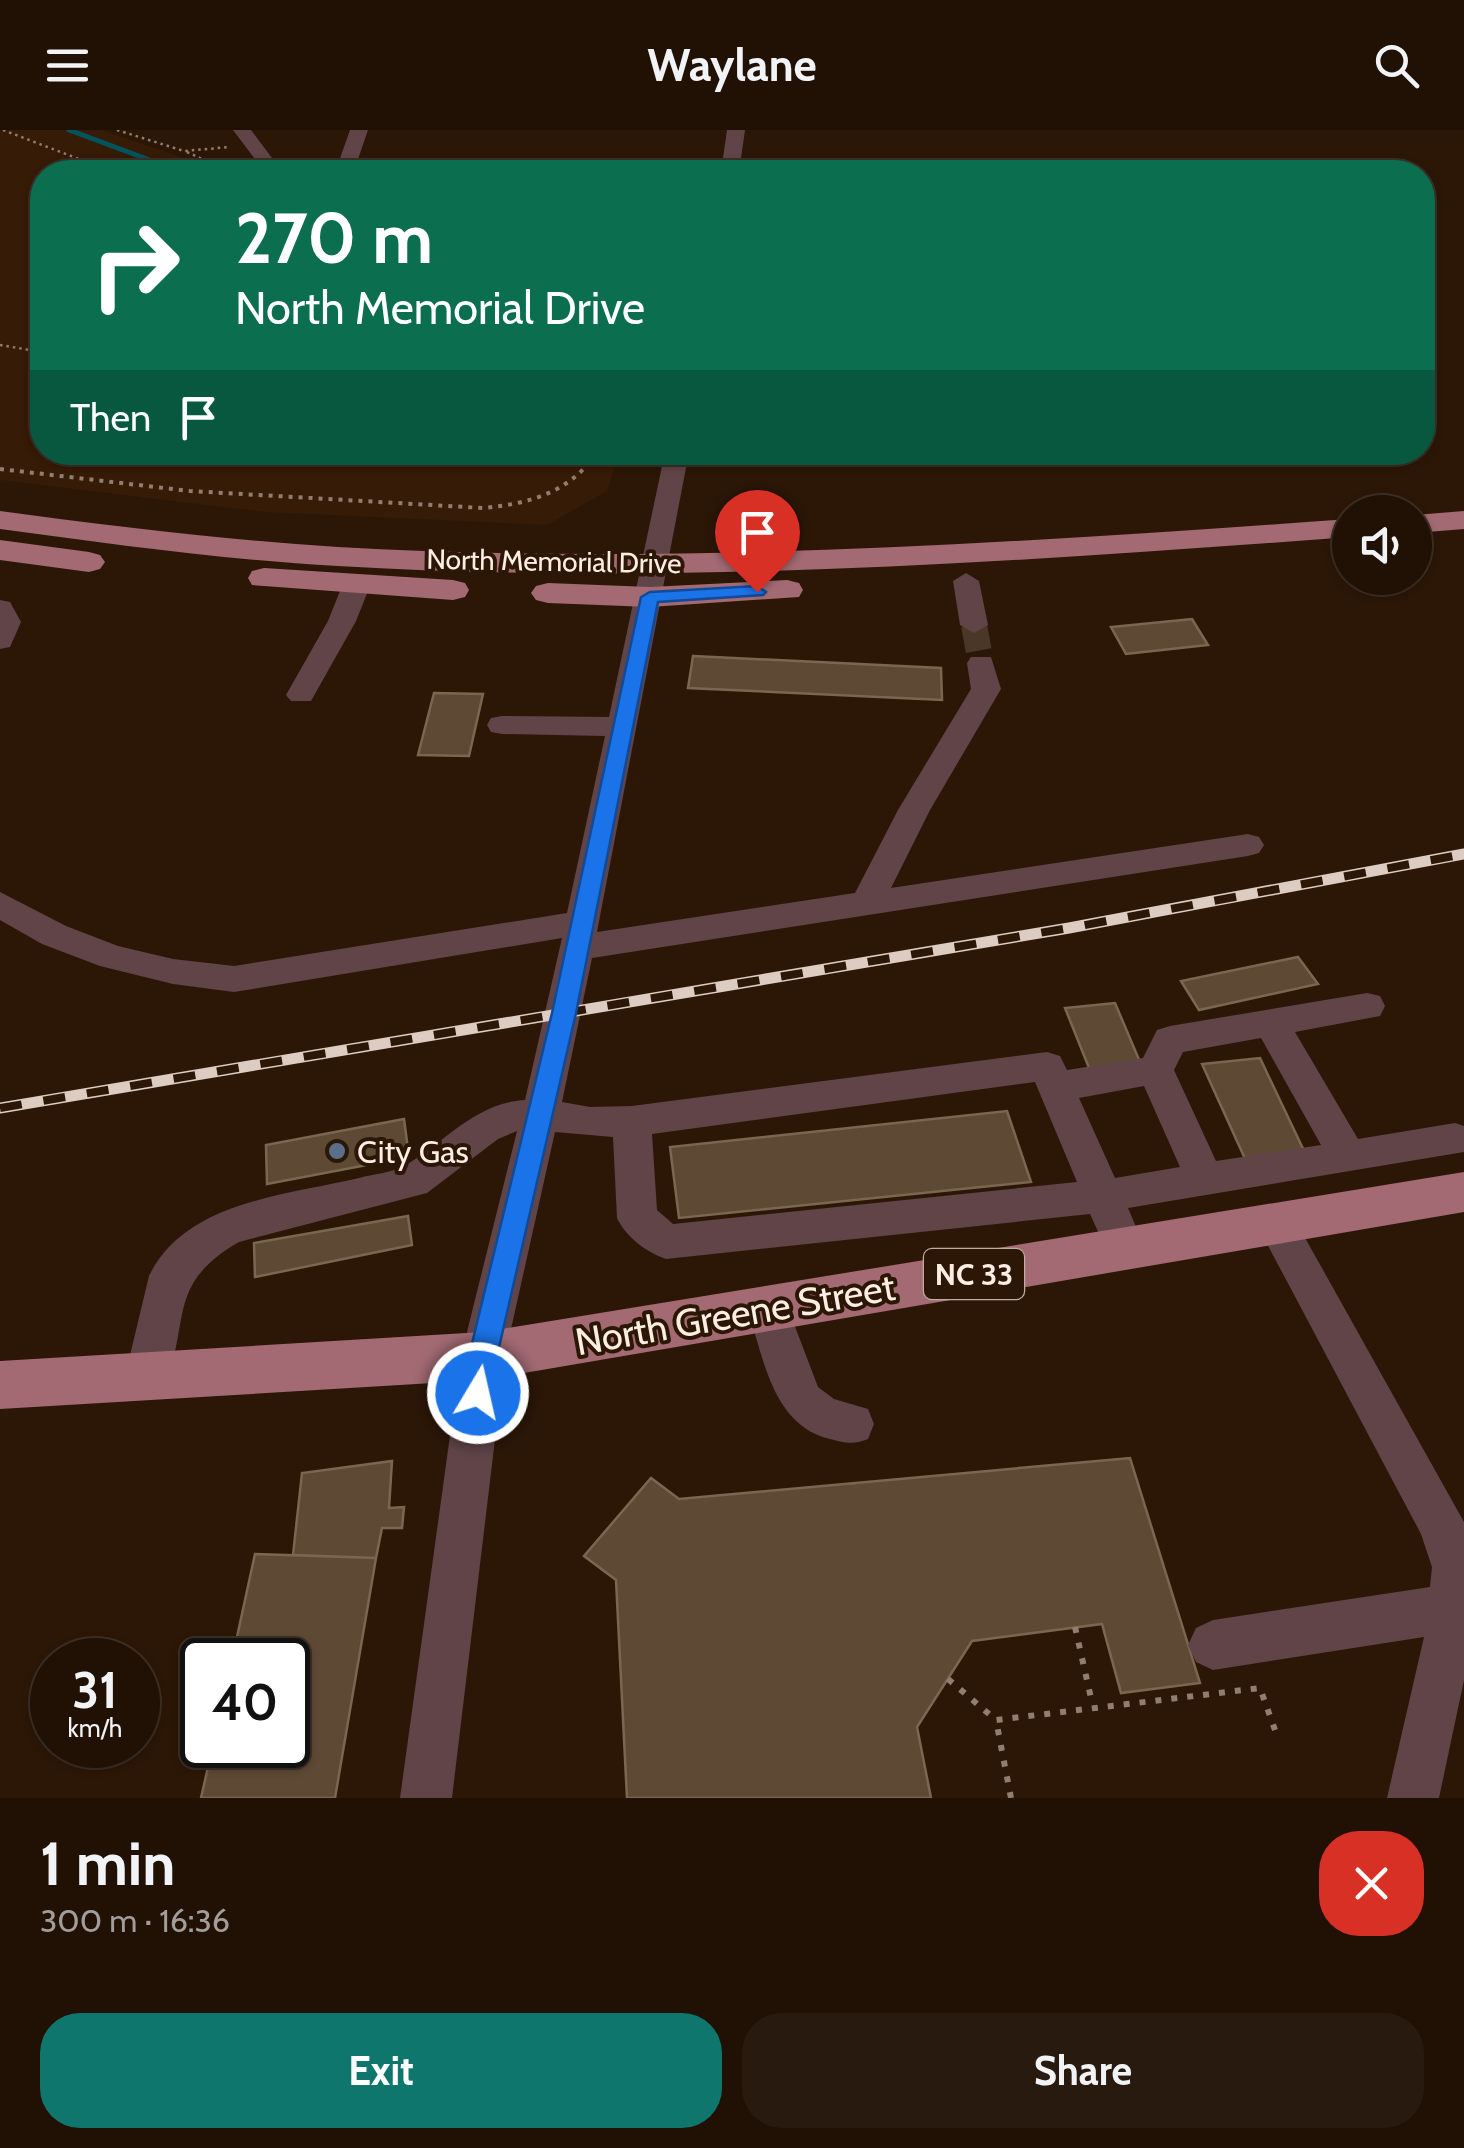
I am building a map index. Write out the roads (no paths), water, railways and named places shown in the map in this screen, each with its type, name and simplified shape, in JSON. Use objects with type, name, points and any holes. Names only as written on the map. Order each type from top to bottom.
[{"type":"main road","name":"North Memorial Drive","points":[[0,520],[178,543],[574,566],[654,581],[1332,529]]},
{"type":"main road","points":[[1432,523],[1464,520]]},
{"type":"main road","points":[[1432,552],[1464,549]]},
{"type":"main road","name":"North Memorial Drive","points":[[0,550],[356,586],[966,580],[1332,559]]},
{"type":"main road","name":"North Greene Street","points":[[0,1384],[483,1356],[1464,1192]]},
{"type":"street","points":[[348,160],[360,130]]},
{"type":"street","points":[[732,160],[736,130]]},
{"type":"street","points":[[246,135],[265,160]]},
{"type":"street","points":[[426,1798],[483,1356],[580,936],[675,465]]},
{"type":"street","points":[[966,580],[974,625]]},
{"type":"street","points":[[302,695],[356,586]]},
{"type":"street","points":[[0,608],[7,622],[0,640]]},
{"type":"street","points":[[867,903],[914,810],[986,689],[981,663]]},
{"type":"street","points":[[502,725],[622,727]]},
{"type":"street","points":[[0,904],[50,932],[123,961],[180,974],[234,979],[867,903],[1248,845]]},
{"type":"street","points":[[1155,1070],[1170,1040],[1367,1006]]},
{"type":"street","points":[[1270,1022],[1348,1156]]},
{"type":"street","points":[[146,1376],[170,1276],[200,1242],[229,1226],[413,1181],[484,1128],[510,1116],[540,1114],[590,1122],[632,1121],[1047,1066],[1125,1248]]},
{"type":"street","points":[[1056,1087],[1155,1070]]},
{"type":"street","points":[[1155,1070],[1204,1180]]},
{"type":"street","points":[[632,1121],[637,1218],[666,1242],[1102,1196],[1455,1139]]},
{"type":"street","points":[[1276,1223],[1442,1525],[1456,1568],[1452,1608],[1414,1798]]},
{"type":"street","points":[[768,1308],[801,1400],[823,1417],[852,1424]]},
{"type":"street","points":[[1213,1645],[1452,1608]]},
{"type":"waterway","points":[[69,130],[150,160]]},
{"type":"tunnel","points":[[974,625],[981,663]]},
{"type":"railway","points":[[0,1108],[1069,928],[1464,854]]},
{"type":"place","name":"City Gas","points":[[337,1151]]}]
